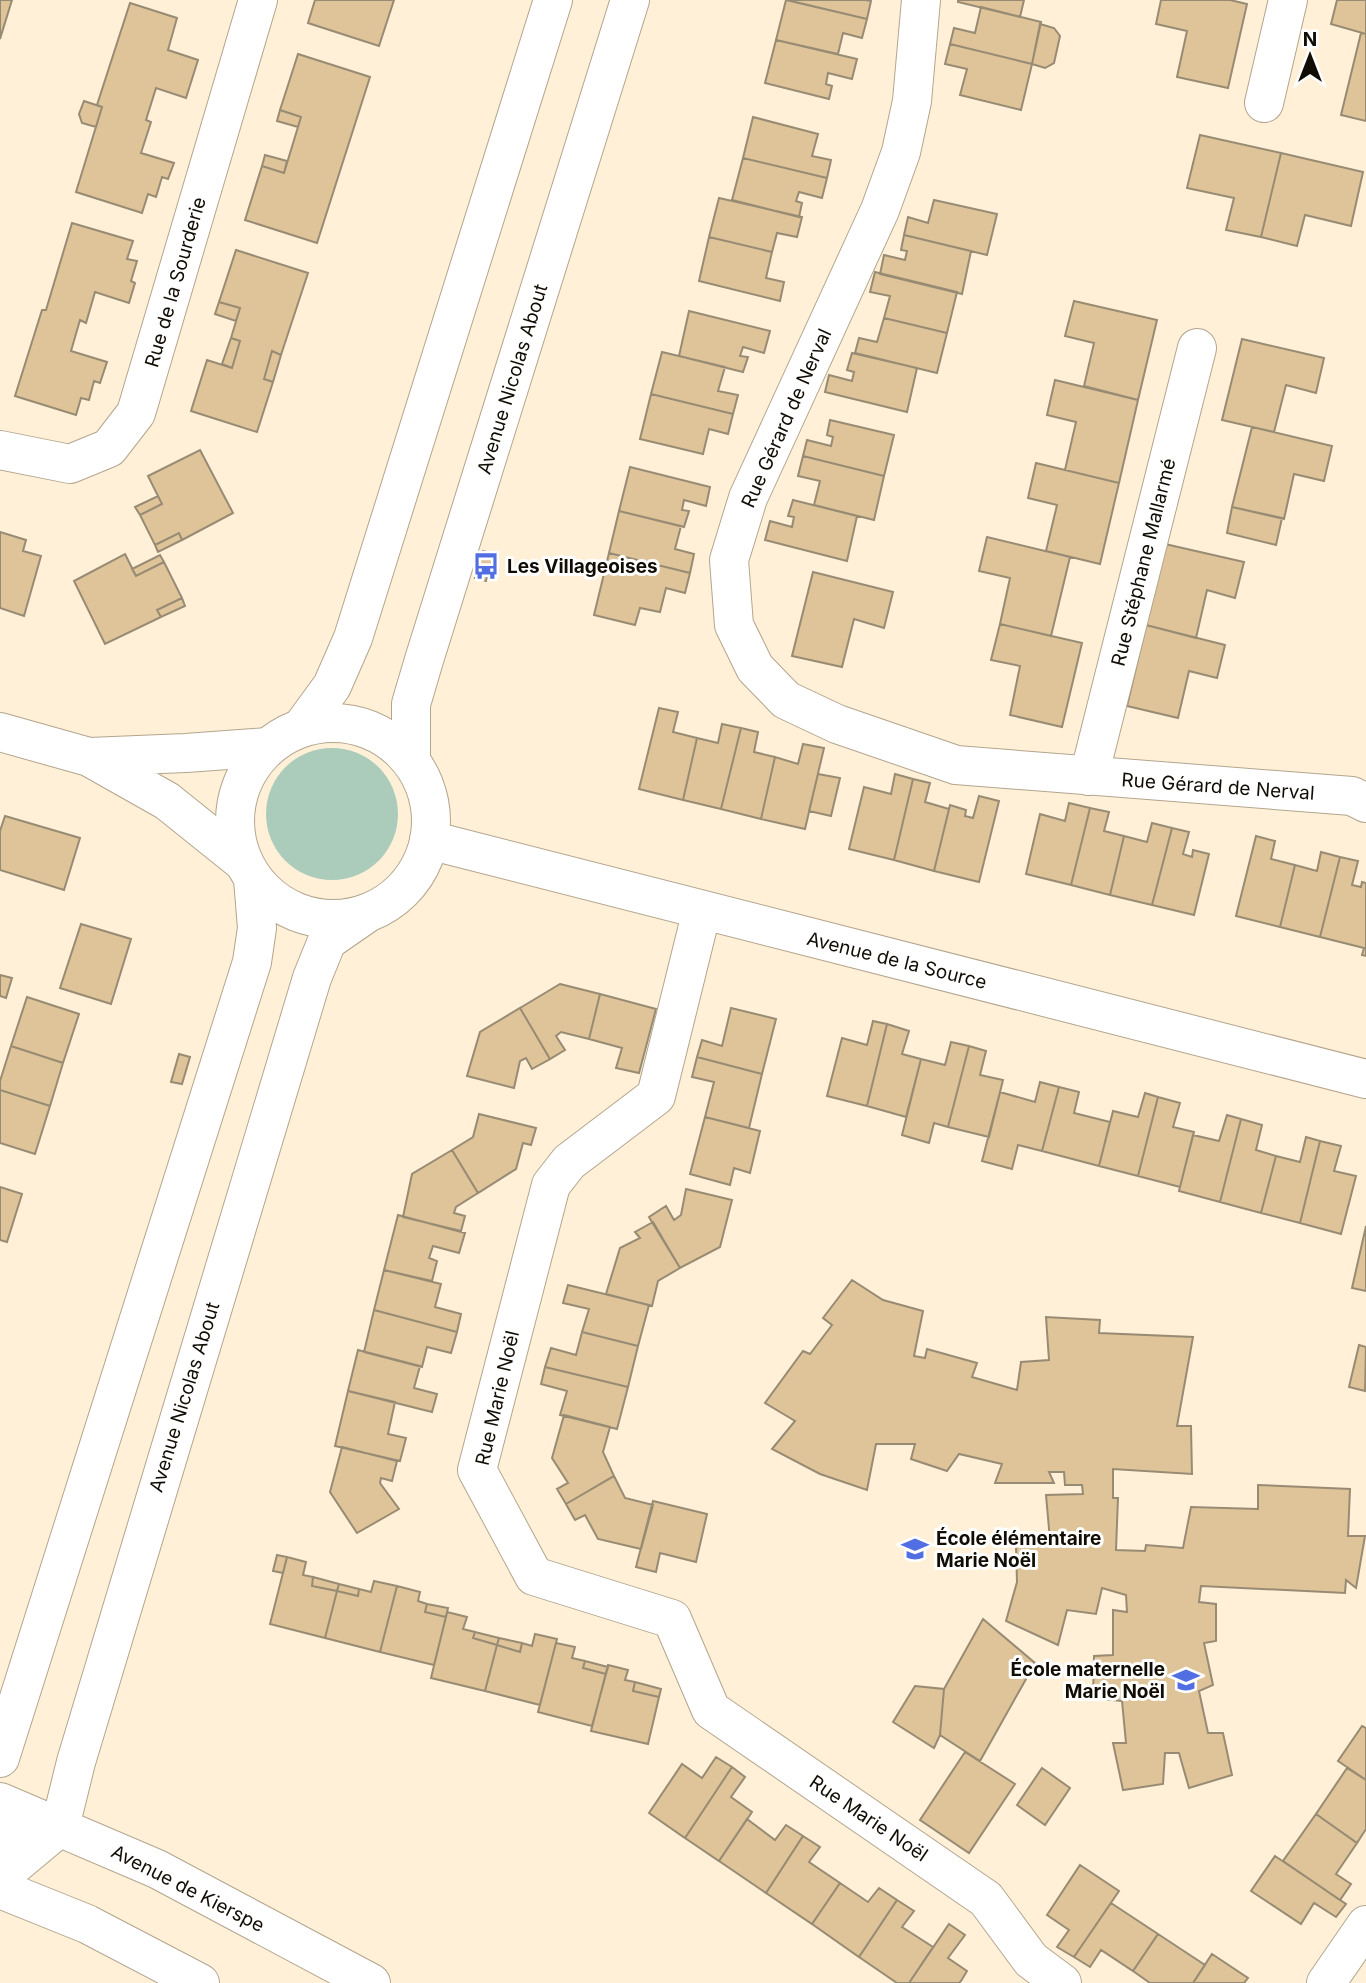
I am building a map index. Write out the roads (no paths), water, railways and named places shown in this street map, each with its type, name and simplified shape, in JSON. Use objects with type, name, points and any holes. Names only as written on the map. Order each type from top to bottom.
[{"type":"street","name":"Rue de la Sourderie","points":[[0,450],[70,464],[109,448],[136,412],[258,0]]},
{"type":"street","name":"Avenue Nicolas About","points":[[302,727],[332,686],[353,639],[553,0]]},
{"type":"street","name":"Avenue Nicolas About","points":[[411,761],[411,704],[630,0]]},
{"type":"street","name":"Rue Gérard de Nerval","points":[[921,0],[912,101],[901,152],[880,210],[748,498],[729,559],[734,625],[755,668],[786,700],[837,724],[956,765],[1352,796],[1366,803]]},
{"type":"street","points":[[1264,103],[1288,0]]},
{"type":"street","name":"Rue Stéphane Mallarmé","points":[[1088,776],[1197,348]]},
{"type":"street","name":"Avenue Nicolas About","points":[[0,1758],[252,962],[257,928],[248,871],[234,832],[236,801],[248,771],[268,747],[284,735],[302,727],[332,723],[362,727],[389,740],[411,761],[423,781],[430,804],[429,840],[420,868],[400,893],[327,941],[312,978],[76,1762],[60,1827]]},
{"type":"street","points":[[0,732],[89,757],[167,801],[248,871]]},
{"type":"street","points":[[89,757],[268,747]]},
{"type":"street","name":"Avenue de la Source","points":[[429,840],[1366,1079]]},
{"type":"street","name":"Avenue Nicolas About","points":[[248,871],[275,902],[303,915],[334,919],[366,914]]},
{"type":"street","name":"Rue Marie Noël","points":[[702,910],[656,1096],[569,1162],[551,1185],[477,1470],[534,1576],[672,1619],[711,1710],[986,1899],[1031,1960],[1062,1983]]},
{"type":"street","points":[[0,1674],[38,1639]]},
{"type":"street","name":"Avenue de Kierspe","points":[[0,1802],[157,1869],[371,1983]]},
{"type":"street","points":[[0,1836],[60,1827]]},
{"type":"street","points":[[0,1877],[60,1827]]},
{"type":"street","points":[[0,1889],[87,1924],[200,1983]]},
{"type":"street","points":[[1326,1983],[1366,1925]]},
{"type":"place","name":"Les Villageoises","points":[[486,566]]},
{"type":"place","name":"École élémentaire Marie Noël","points":[[915,1549]]},
{"type":"place","name":"École maternelle Marie Noël","points":[[1186,1680]]}]
